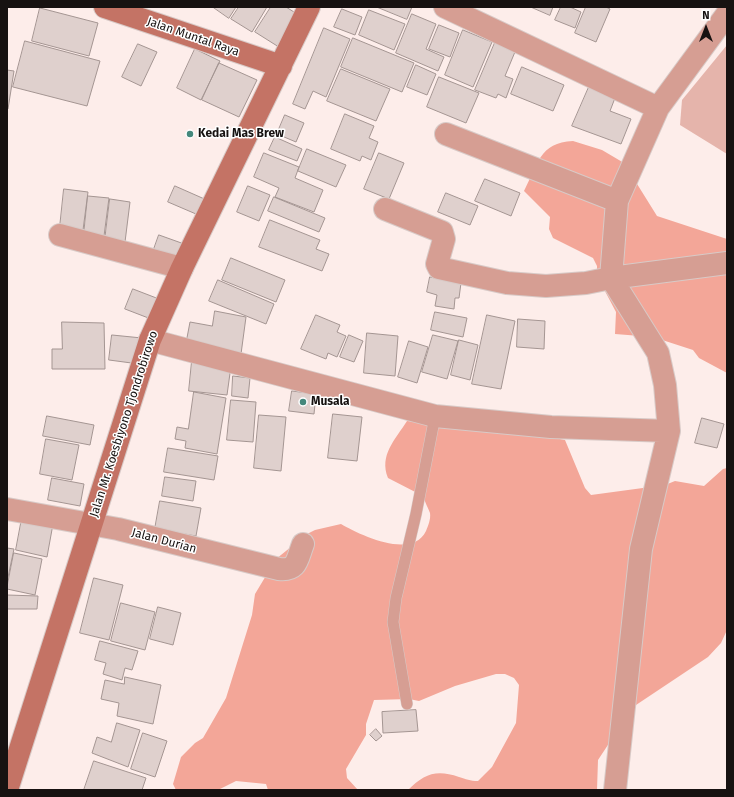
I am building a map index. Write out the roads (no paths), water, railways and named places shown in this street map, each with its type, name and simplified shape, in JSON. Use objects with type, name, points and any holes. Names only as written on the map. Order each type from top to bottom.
[{"type":"main road","name":"Jalan Muntal Raya","points":[[105,7],[281,66]]},
{"type":"main road","name":"Jalan Mr. Koesbiyono Tjondrobirowo","points":[[7,790],[150,340],[182,268],[309,7]]},
{"type":"street","points":[[445,7],[658,108]]},
{"type":"street","points":[[615,790],[641,549],[669,431],[665,385],[658,353],[611,278],[617,201],[658,108],[727,14]]},
{"type":"street","points":[[446,134],[617,201]]},
{"type":"street","points":[[385,209],[442,232],[444,239],[437,264],[439,268],[507,283],[546,286],[586,283],[611,278],[727,263]]},
{"type":"street","points":[[60,235],[182,268]]},
{"type":"street","points":[[150,340],[435,416],[551,427],[669,431]]},
{"type":"street","name":"Jalan Durian","points":[[7,510],[118,528],[279,570],[290,570],[294,567],[303,544]]},
{"type":"lane","points":[[407,704],[393,622],[396,598],[416,514],[435,416]]},
{"type":"place","name":"Kedai Mas Brew","points":[[190,134]]},
{"type":"place","name":"Musala","points":[[303,402]]}]
